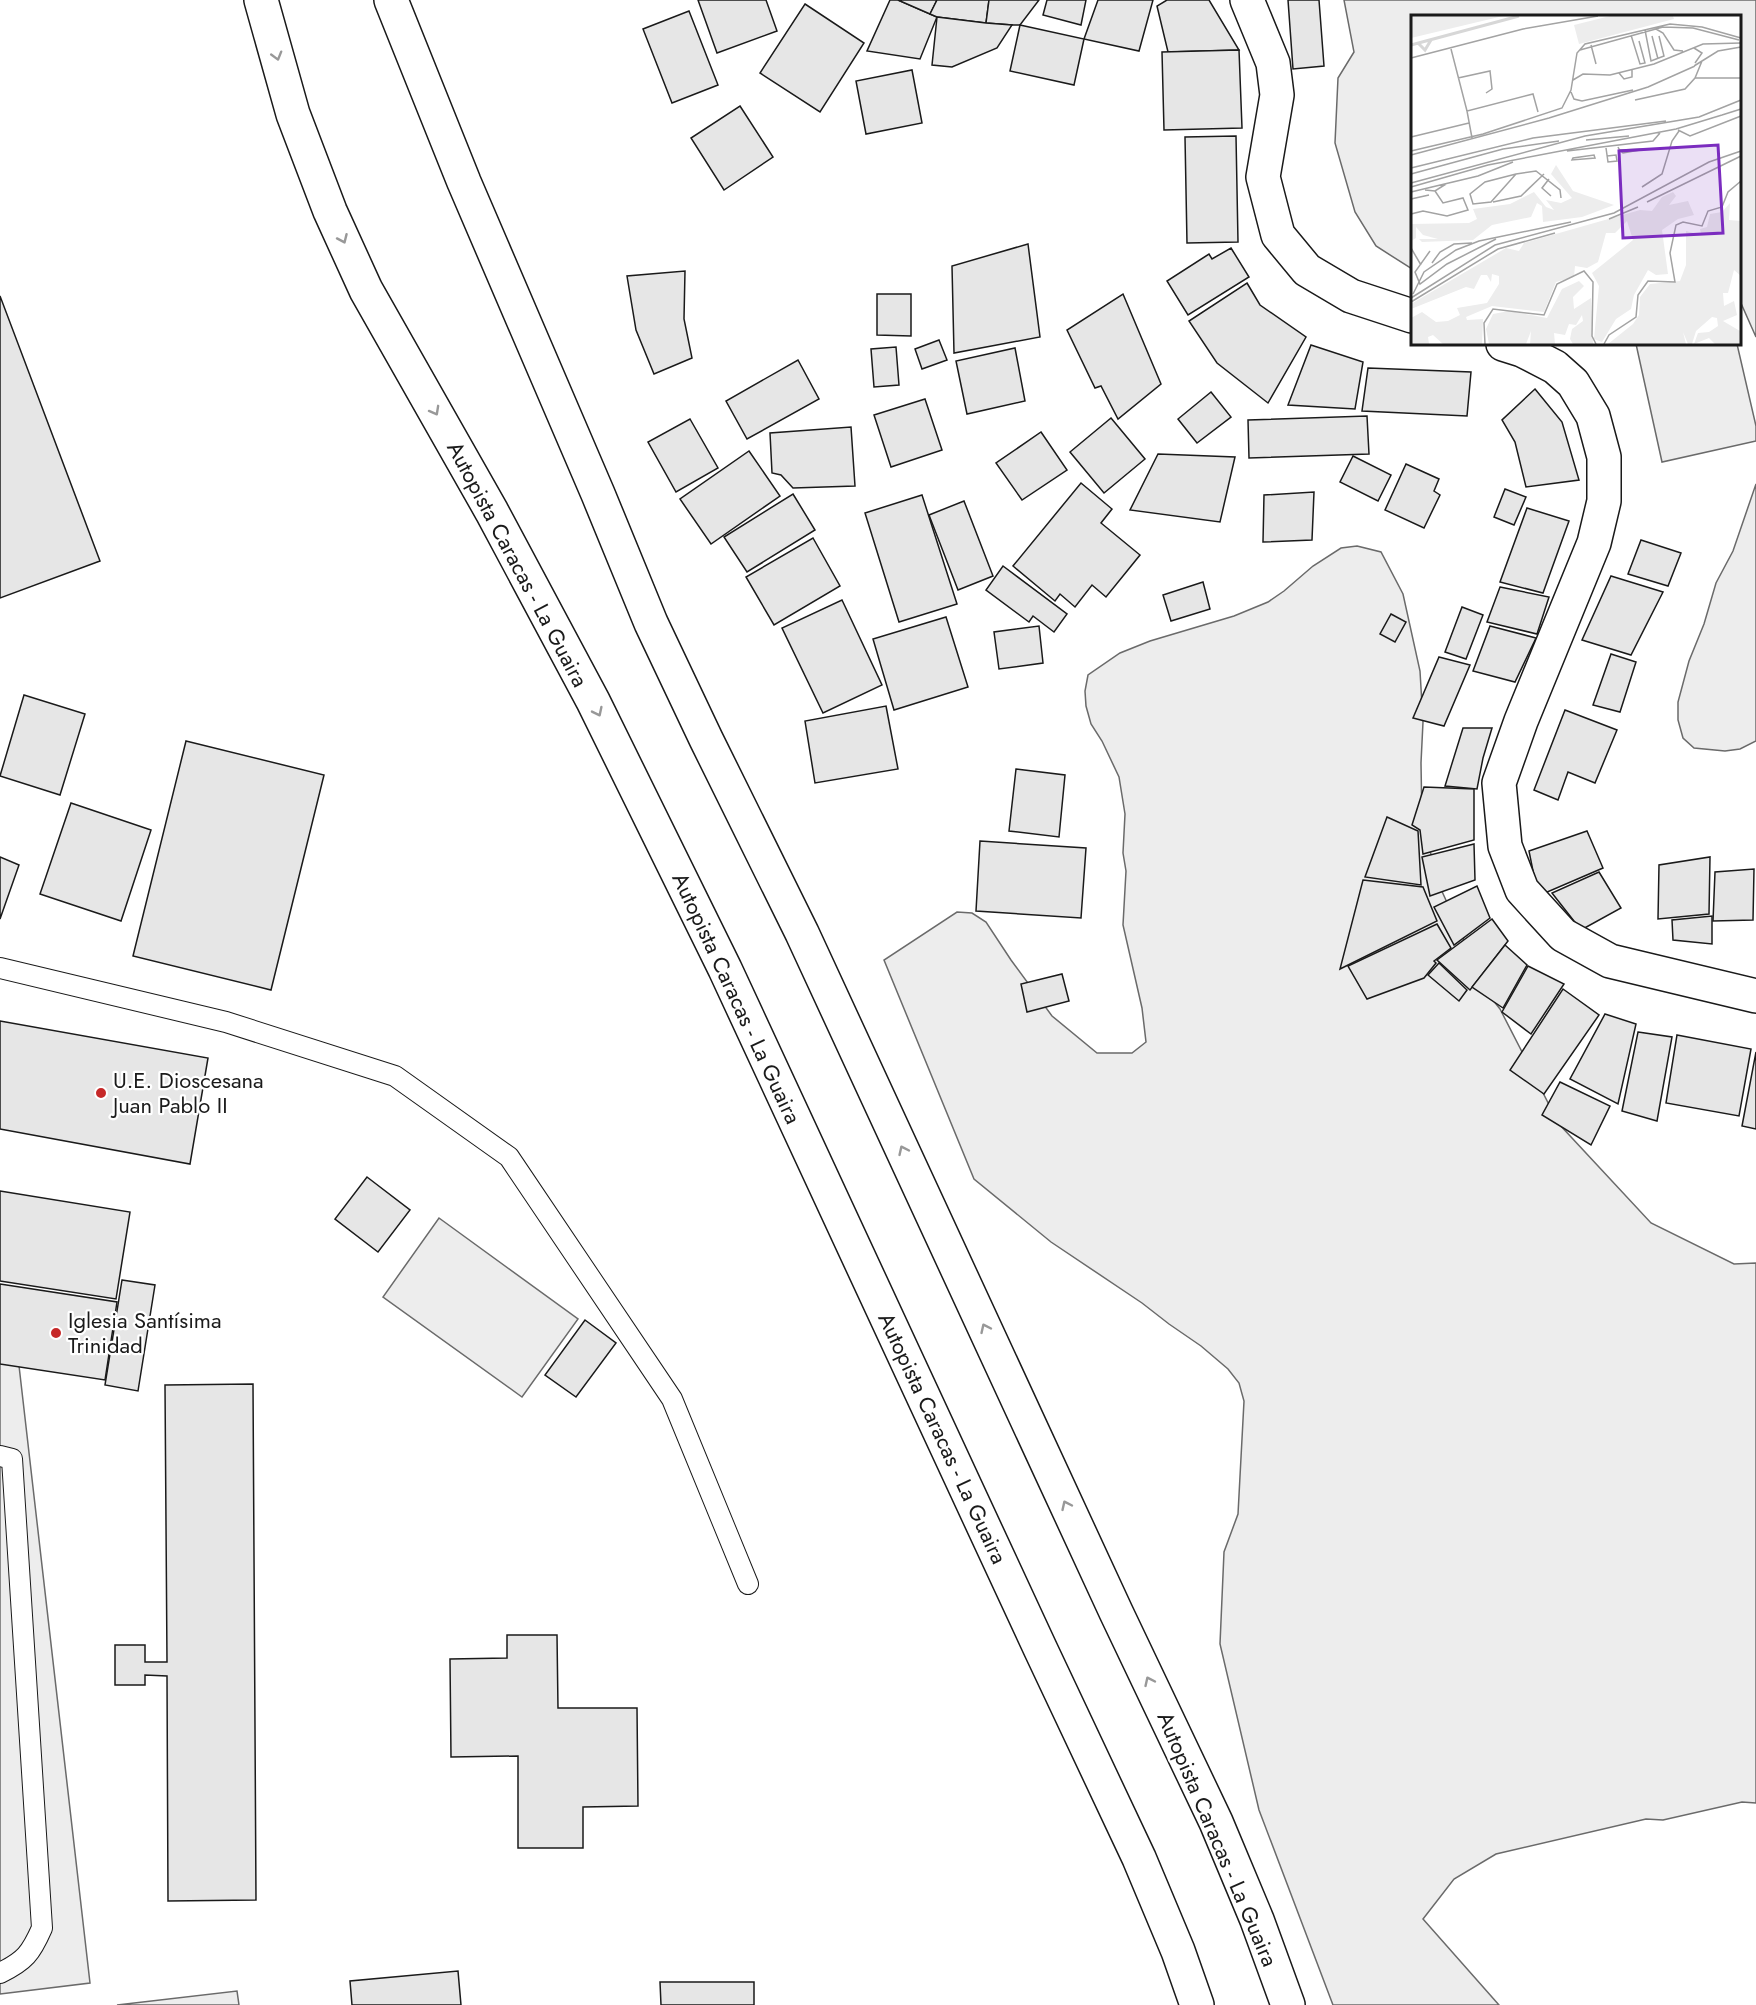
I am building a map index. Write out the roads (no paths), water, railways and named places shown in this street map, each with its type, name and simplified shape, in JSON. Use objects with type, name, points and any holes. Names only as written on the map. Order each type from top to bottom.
[{"type":"main road","name":"Autopista Caracas - La Guaira","points":[[261,0],[294,114],[330,211],[366,290],[492,512],[593,701],[725,969],[1139,1858],[1178,1951],[1197,2005]]},
{"type":"main road","name":"Autopista Caracas - La Guaira","points":[[391,0],[464,182],[594,483],[651,623],[802,933],[1116,1612],[1216,1822],[1257,1920],[1288,2005]]},
{"type":"main road","points":[[1247,0],[1273,63],[1277,95],[1263,177],[1278,235],[1307,270],[1351,296],[1411,315]]},
{"type":"main road","points":[[1506,345],[1522,350],[1555,367],[1573,383],[1593,416],[1604,457],[1604,501],[1594,543],[1521,721],[1499,783],[1505,846],[1522,890],[1563,935],[1610,961],[1756,996]]},
{"type":"lane","points":[[0,968],[226,1022],[395,1076],[509,1157],[672,1399],[748,1584]]},
{"type":"lane","points":[[0,1456],[12,1459],[42,1928],[33,1948],[17,1965],[0,1973]]},
{"type":"place","name":"U.E. Dioscesana Juan Pablo II","points":[[101,1093]]},
{"type":"place","name":"Iglesia Santísima Trinidad","points":[[56,1333]]}]
